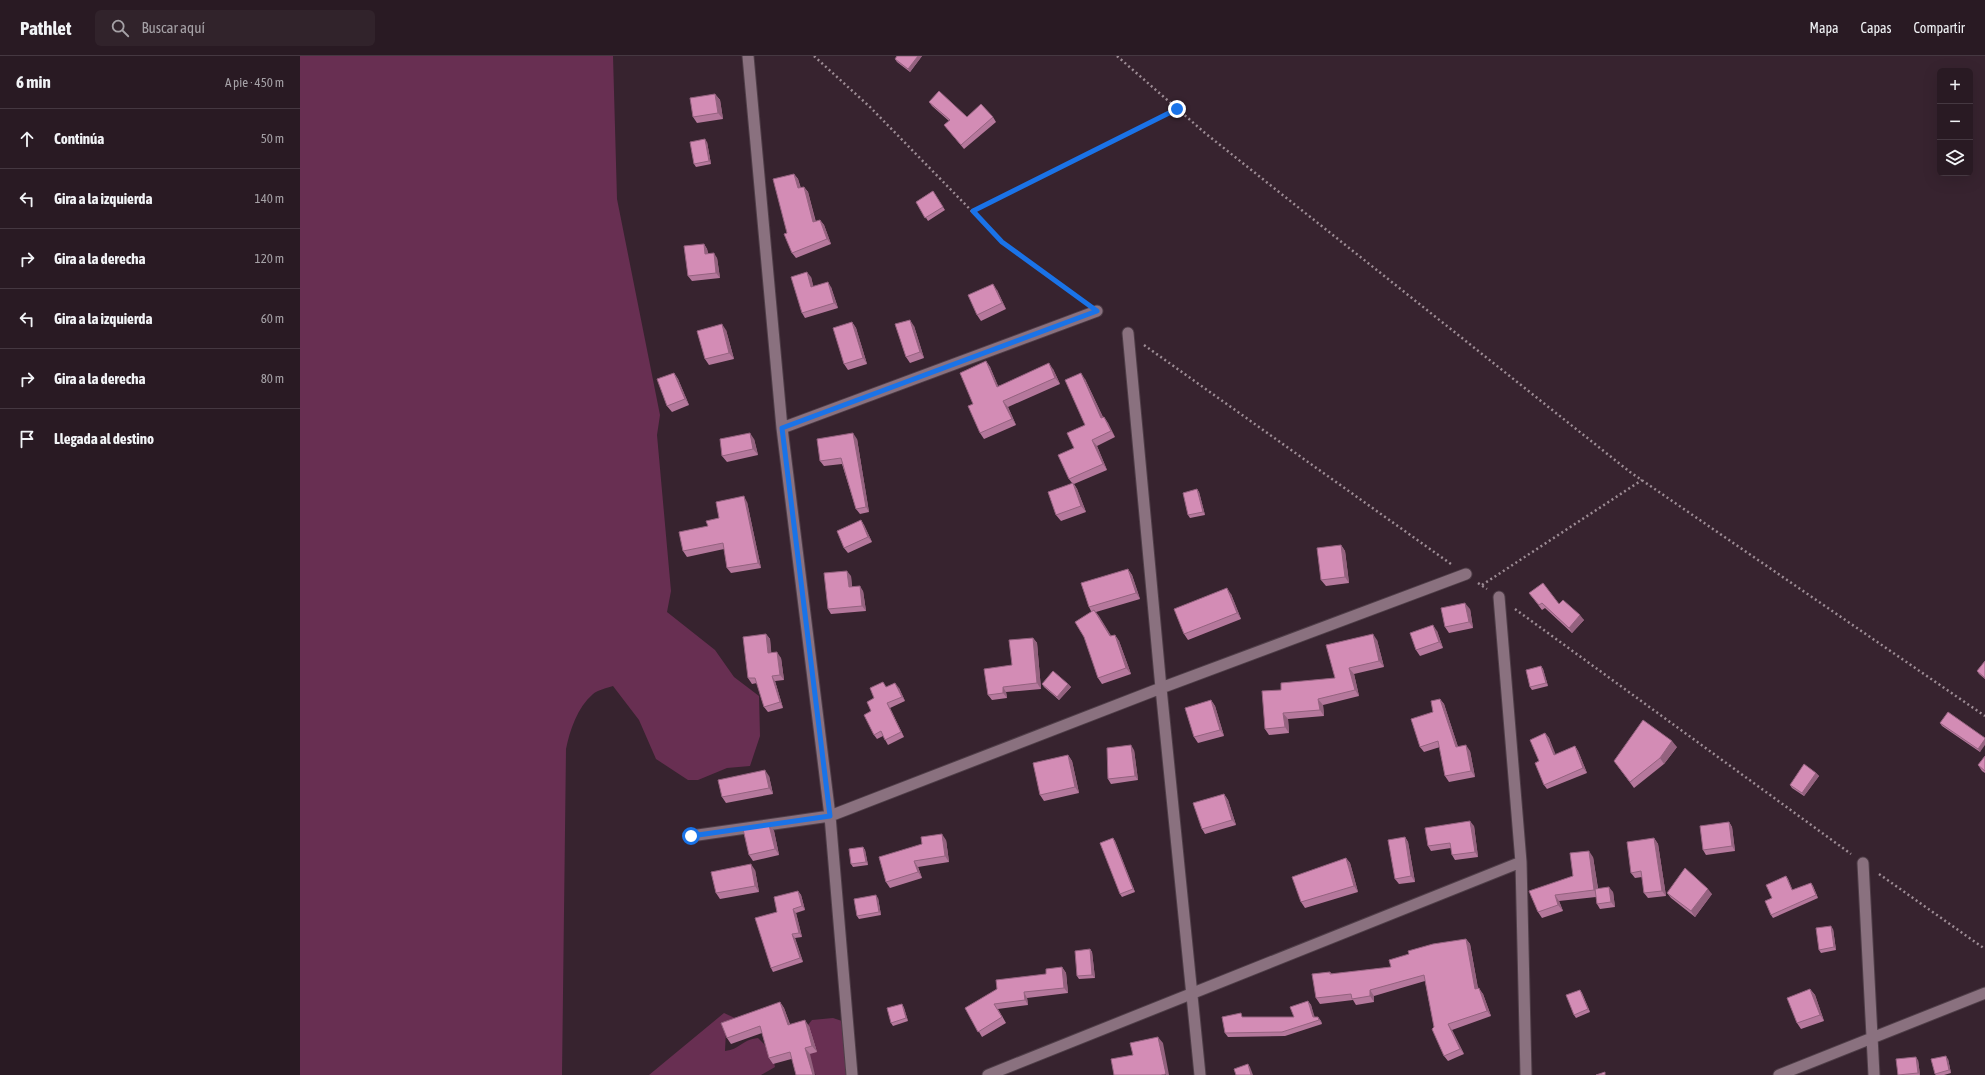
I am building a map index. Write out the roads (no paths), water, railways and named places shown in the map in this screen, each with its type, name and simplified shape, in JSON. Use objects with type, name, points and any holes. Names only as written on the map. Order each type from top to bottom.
[{"type":"street","points":[[748,56],[782,428],[830,816],[852,1075]]},
{"type":"street","points":[[782,428],[1097,311]]},
{"type":"street","points":[[1128,333],[1161,688],[1193,993],[1200,1075]]},
{"type":"street","points":[[691,836],[830,816],[1161,688],[1466,574]]},
{"type":"street","points":[[1499,597],[1521,862],[1526,1075]]},
{"type":"street","points":[[988,1075],[1521,862]]},
{"type":"street","points":[[1863,863],[1874,1075]]},
{"type":"street","points":[[1779,1075],[1985,993]]}]
